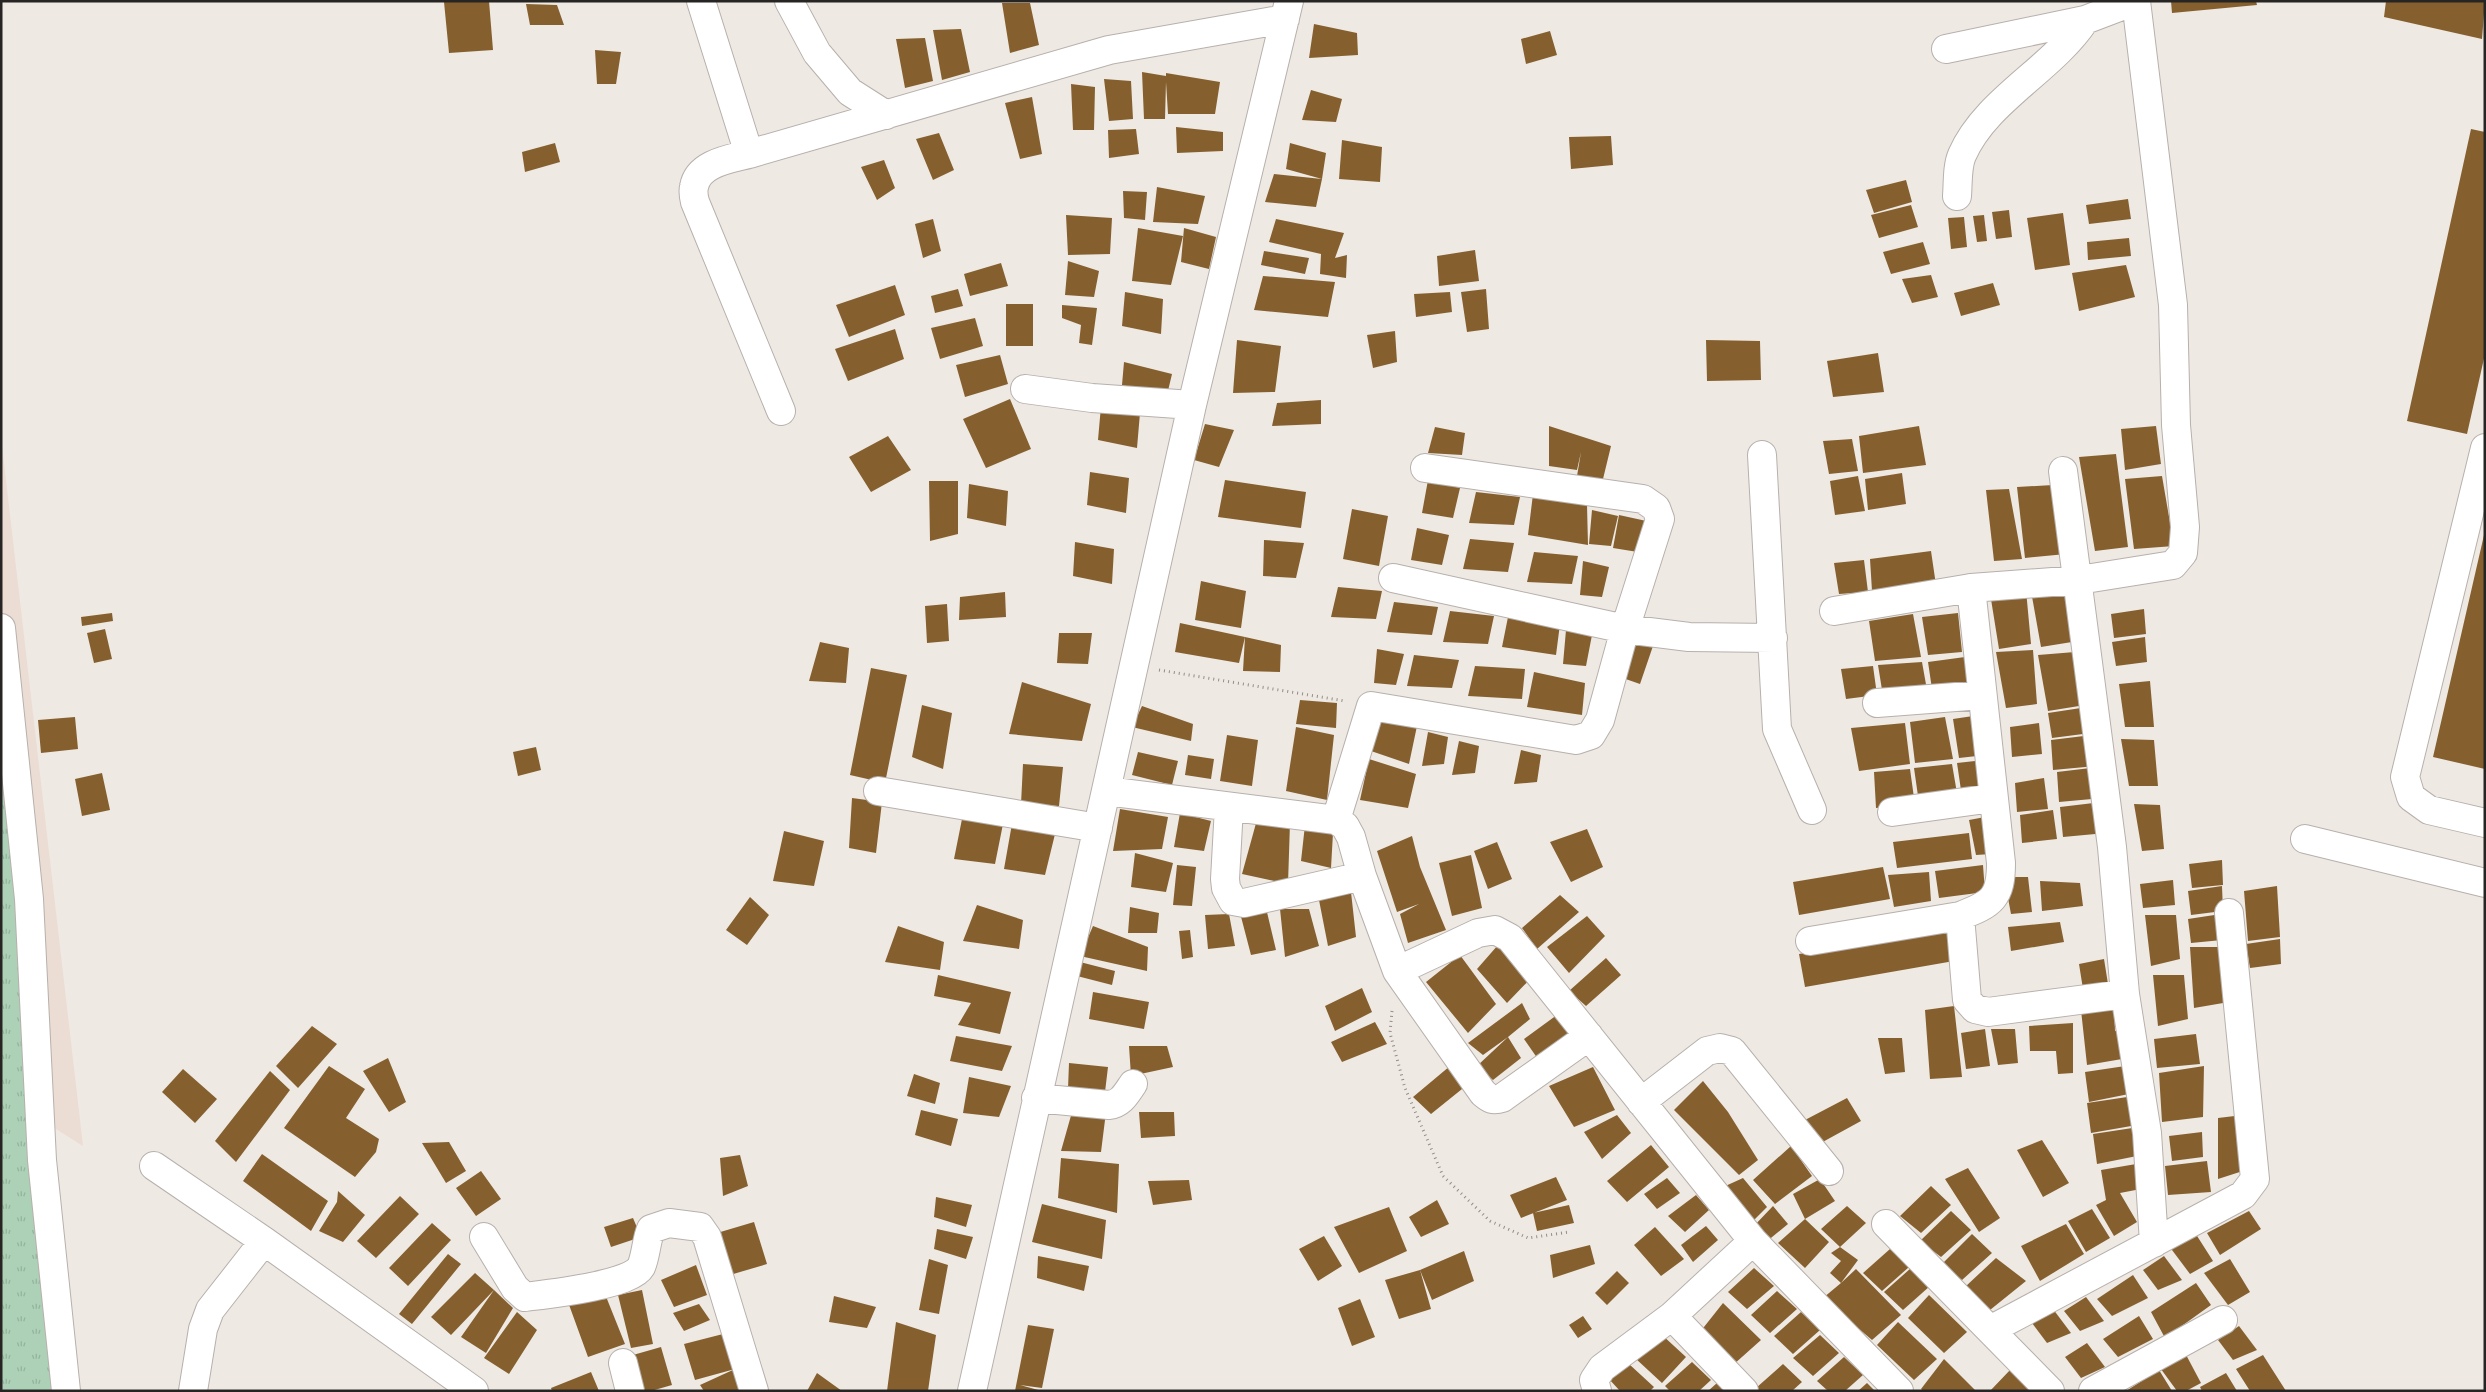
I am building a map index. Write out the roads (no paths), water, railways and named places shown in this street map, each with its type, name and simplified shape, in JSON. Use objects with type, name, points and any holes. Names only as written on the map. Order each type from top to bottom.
[{"type":"street","points":[[700,1],[749,154]]},
{"type":"street","points":[[789,1],[817,53],[850,92],[886,115]]},
{"type":"street","points":[[1834,611],[1971,588],[2079,580],[2173,565],[2183,553],[2185,527],[2176,425],[2173,304],[2136,1],[2085,20],[1946,49]]},
{"type":"street","points":[[782,411],[695,202],[693,186],[703,172],[716,162],[1109,50],[1287,10],[1192,405],[972,1391]]},
{"type":"street","points":[[1957,196],[1961,157],[1970,140],[1997,108],[2073,39],[2085,20]]},
{"type":"street","points":[[1025,389],[1082,397],[1192,405]]},
{"type":"street","points":[[2485,448],[2405,777],[2411,797],[2428,810],[2485,823]]},
{"type":"street","points":[[1762,455],[1777,729],[1812,810]]},
{"type":"street","points":[[1336,820],[1371,706],[1576,740],[1591,735],[1600,720],[1625,629],[1660,519],[1656,508],[1643,499],[1424,468]]},
{"type":"street","points":[[2063,471],[2079,580],[2112,847],[2125,994],[2147,1133],[2154,1243]]},
{"type":"street","points":[[1393,578],[1625,629],[1689,637],[1773,638]]},
{"type":"street","points":[[1810,941],[1960,916],[1982,908],[1994,897],[2001,884],[1971,588]]},
{"type":"street","points":[[1,628],[29,899],[42,1160],[66,1391]]},
{"type":"street","points":[[1877,703],[1982,696]]},
{"type":"street","points":[[878,791],[1098,828]]},
{"type":"street","points":[[1106,792],[1336,820],[1345,826],[1351,837],[1362,876],[1397,972],[1483,1094],[1489,1098],[1495,1100],[1502,1098],[1589,1036]]},
{"type":"street","points":[[1892,812],[1993,798]]},
{"type":"street","points":[[1228,807],[1225,879],[1226,888],[1233,901],[1244,903],[1362,876]]},
{"type":"street","points":[[2305,839],[2485,883]]},
{"type":"street","points":[[1990,1330],[2243,1195],[2255,1180],[2230,913]]},
{"type":"street","points":[[1960,916],[1967,1000],[1975,1009],[1988,1012],[2125,994]]},
{"type":"street","points":[[1397,972],[1478,933],[1496,930],[1510,938],[1753,1241],[1899,1391]]},
{"type":"street","points":[[1642,1102],[1707,1051],[1720,1048],[1732,1051],[1828,1171]]},
{"type":"street","points":[[1036,1098],[1109,1106],[1116,1104],[1124,1097],[1133,1084]]},
{"type":"street","points":[[154,1166],[264,1241],[474,1391]]},
{"type":"street","points":[[484,1237],[515,1288],[526,1297],[608,1284],[631,1277],[641,1267],[651,1229],[669,1223],[700,1227],[707,1237],[754,1391]]},
{"type":"street","points":[[1886,1224],[2050,1391]]},
{"type":"street","points":[[193,1391],[202,1329],[210,1310],[264,1241]]},
{"type":"street","points":[[1597,1391],[1594,1380],[1602,1368],[1672,1316],[1753,1241]]},
{"type":"street","points":[[1672,1316],[1744,1391]]},
{"type":"street","points":[[2093,1391],[2223,1320]]},
{"type":"street","points":[[623,1363],[630,1391]]}]
